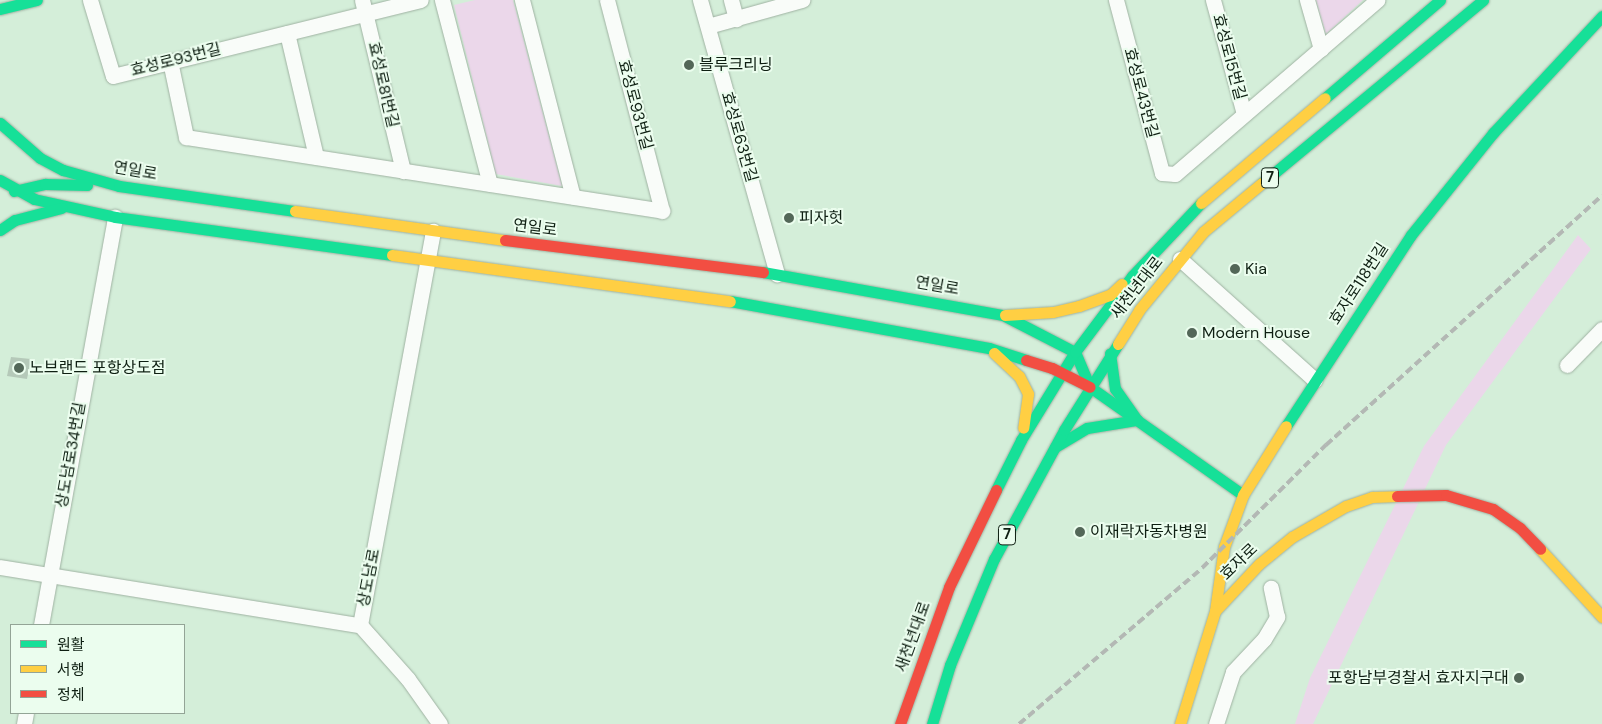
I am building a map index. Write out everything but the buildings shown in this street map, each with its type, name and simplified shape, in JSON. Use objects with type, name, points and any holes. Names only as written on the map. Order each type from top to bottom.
[{"type":"main road","points":[[0,9],[37,0]]},
{"type":"main road","name":"새천년대로","points":[[900,724],[949,587],[1021,440],[1075,352],[1132,276],[1190,214],[1440,0]]},
{"type":"main road","name":"새천년대로","points":[[932,724],[950,665],[994,560],[1110,353],[1180,259],[1203,232],[1483,0]]},
{"type":"main road","name":"효자로118번길","points":[[1214,611],[1224,547],[1243,495],[1315,380],[1411,235],[1493,133],[1602,16]]},
{"type":"main road","name":"연일로","points":[[0,123],[40,158],[63,170],[118,186],[433,231],[777,274],[1003,315],[1075,352]]},
{"type":"main road","points":[[0,180],[34,199],[115,217],[430,258],[754,304],[989,348],[1061,372],[1090,388],[1243,495]]},
{"type":"main road","points":[[0,196],[17,189],[44,184],[118,186]]},
{"type":"main road","points":[[0,230],[15,220],[65,207]]},
{"type":"main road","points":[[1003,315],[1053,312],[1079,306],[1110,295],[1132,276]]},
{"type":"main road","points":[[989,348],[1019,376],[1028,394],[1021,440]]},
{"type":"main road","points":[[1075,352],[1090,388]]},
{"type":"main road","points":[[1110,353],[1115,389],[1137,420]]},
{"type":"main road","points":[[1056,447],[1087,428],[1137,420]]},
{"type":"main road","name":"효자로","points":[[1180,724],[1214,611],[1259,564],[1292,537],[1346,506],[1372,497],[1397,494],[1446,495],[1493,509],[1520,528],[1602,618]]},
{"type":"street","name":"효성로93번길","points":[[90,0],[113,76],[287,33],[364,7],[421,0]]},
{"type":"street","points":[[442,0],[490,184]]},
{"type":"street","points":[[170,62],[186,138],[573,197],[522,0]]},
{"type":"street","name":"효성로93번길","points":[[573,197],[662,211],[607,0]]},
{"type":"street","name":"효성로63번길","points":[[700,0],[777,274]]},
{"type":"street","points":[[731,0],[736,18]]},
{"type":"street","points":[[708,26],[802,0]]},
{"type":"street","name":"효성로43번길","points":[[1116,0],[1162,173],[1174,174],[1244,114]]},
{"type":"street","name":"효성로15번길","points":[[1213,0],[1244,114]]},
{"type":"street","points":[[1307,0],[1321,49]]},
{"type":"street","points":[[1244,114],[1377,0]]},
{"type":"street","name":"효성로81번길","points":[[364,7],[403,171]]},
{"type":"street","points":[[287,33],[316,157]]},
{"type":"street","name":"상도남로34번길","points":[[40,624],[115,217]]},
{"type":"street","name":"상도남로","points":[[0,567],[360,625],[430,258],[433,231]]},
{"type":"street","points":[[1180,259],[1315,380]]},
{"type":"street","points":[[1567,365],[1602,328]]},
{"type":"street","points":[[1216,724],[1233,672],[1264,639],[1277,617],[1271,588]]},
{"type":"street","points":[[360,625],[408,679],[440,724]]},
{"type":"shaded area","points":[[475,0],[513,0],[562,186],[496,174],[454,5]]},
{"type":"shaded area","points":[[1316,0],[1363,0],[1326,34]]},
{"type":"shaded area","points":[[1578,235],[1591,249],[1446,445],[1313,724],[1295,724],[1310,678],[1424,446]]},
{"type":"railway","points":[[1019,724],[1202,568],[1326,445],[1602,196]]},
{"type":"traffic: fast","points":[[0,9],[37,0]]},
{"type":"traffic: fast","points":[[1325,98],[1440,0]]},
{"type":"traffic: fast","points":[[1262,183],[1483,0]]},
{"type":"traffic: fast","points":[[1286,426],[1411,235],[1493,133],[1602,16]]},
{"type":"traffic: fast","points":[[0,123],[40,158],[63,170],[119,186],[295,211]]},
{"type":"traffic: fast","points":[[0,180],[34,199],[115,217],[392,255]]},
{"type":"traffic: fast","points":[[14,191],[45,184],[87,185]]},
{"type":"traffic: fast","points":[[996,490],[1021,440],[1075,352],[1132,276],[1201,203]]},
{"type":"traffic: fast","points":[[0,230],[15,220],[61,208]]},
{"type":"traffic: fast","points":[[763,272],[1003,315],[1075,352],[1090,387]]},
{"type":"traffic: fast","points":[[730,301],[989,348],[1026,360]]},
{"type":"traffic: fast","points":[[932,724],[950,665],[994,559],[1064,430],[1118,344]]},
{"type":"traffic: fast","points":[[1055,447],[1087,428],[1137,420],[1115,389],[1110,353]]},
{"type":"traffic: fast","points":[[1090,387],[1243,495]]},
{"type":"traffic: slow","points":[[1201,203],[1325,98]]},
{"type":"traffic: slow","points":[[1118,344],[1139,310],[1203,232],[1262,183]]},
{"type":"traffic: slow","points":[[295,211],[505,240]]},
{"type":"traffic: slow","points":[[392,255],[730,301]]},
{"type":"traffic: slow","points":[[1005,315],[1053,312],[1079,306],[1110,295],[1122,284]]},
{"type":"traffic: slow","points":[[994,353],[1019,376],[1028,394],[1023,428]]},
{"type":"traffic: slow","points":[[1215,611],[1224,547],[1243,495],[1286,426]]},
{"type":"traffic: slow","points":[[1180,724],[1215,611],[1259,564],[1292,537],[1346,506],[1372,497],[1397,496]]},
{"type":"traffic: slow","points":[[1540,549],[1602,617]]},
{"type":"traffic: jam","points":[[505,240],[763,272]]},
{"type":"traffic: jam","points":[[1026,360],[1052,368],[1090,387]]},
{"type":"traffic: jam","points":[[900,724],[949,587],[996,490]]},
{"type":"traffic: jam","points":[[1397,496],[1446,495],[1493,509],[1520,528],[1540,549]]},
{"type":"place","name":"블루크리닝","points":[[689,65]]},
{"type":"place","name":"피자헛","points":[[789,218]]},
{"type":"place","name":"Kia","points":[[1235,269]]},
{"type":"place","name":"Modern House","points":[[1192,333]]},
{"type":"place","name":"노브랜드 포항상도점","points":[[19,368]]},
{"type":"place","name":"이재락자동차병원","points":[[1080,532]]},
{"type":"place","name":"포항남부경찰서 효자지구대","points":[[1519,678]]}]
